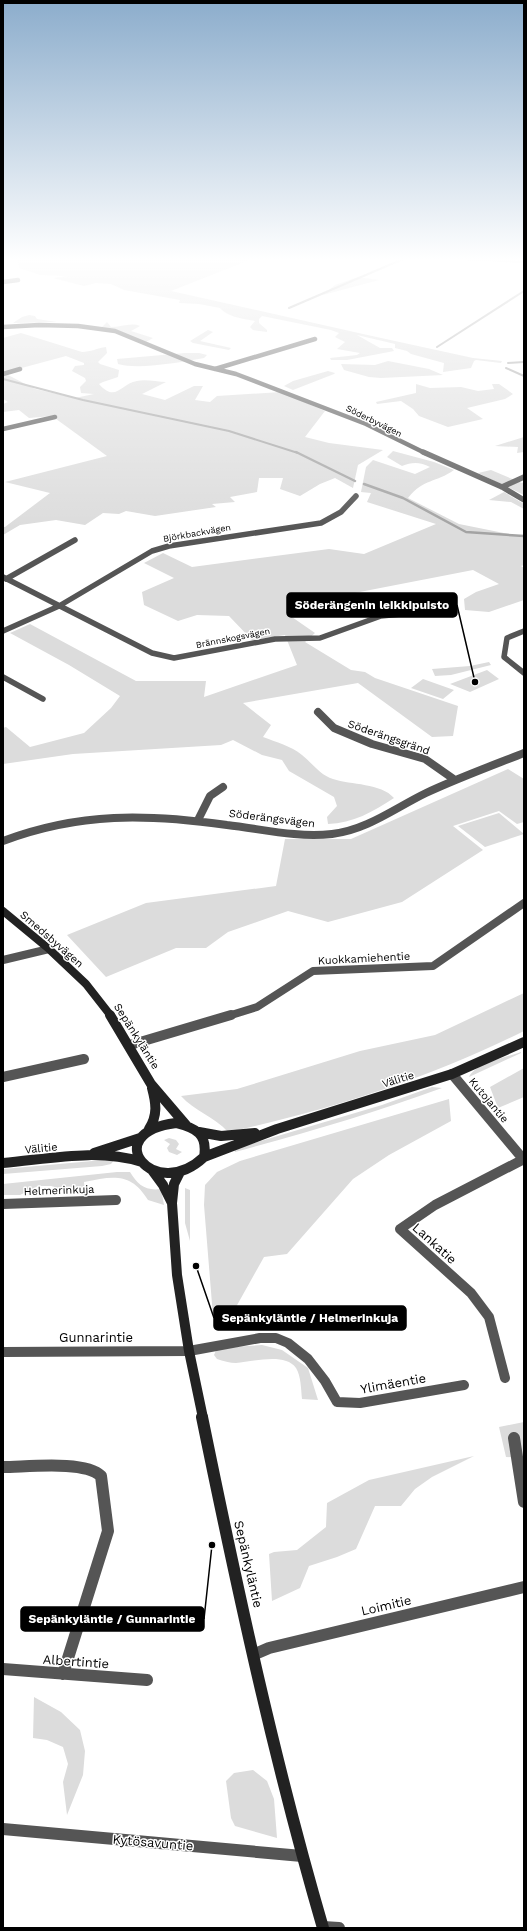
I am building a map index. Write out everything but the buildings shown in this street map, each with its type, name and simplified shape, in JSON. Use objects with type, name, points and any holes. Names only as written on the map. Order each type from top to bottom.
[{"type":"main road","name":"Smedsbyvägen","points":[[3,911],[49,949],[86,984]]},
{"type":"main road","name":"Sepänkyläntie","points":[[86,984],[116,1022],[151,1084],[186,1125]]},
{"type":"main road","name":"Välitie","points":[[204,1157],[277,1129],[452,1074],[524,1042]]},
{"type":"main road","name":"Sepänkyläntie","points":[[148,1131],[156,1119],[156,1102],[151,1084]]},
{"type":"main road","points":[[167,1124],[186,1125],[199,1132],[205,1142],[204,1157],[193,1167],[180,1172],[162,1173],[152,1170],[142,1162],[138,1155],[137,1146],[140,1138],[148,1131],[167,1124]]},
{"type":"main road","name":"Välitie","points":[[199,1132],[222,1136],[277,1129]]},
{"type":"main road","name":"Välitie","points":[[82,1156],[140,1138]]},
{"type":"main road","name":"Välitie","points":[[3,1163],[82,1156],[122,1156],[142,1162]]},
{"type":"main road","name":"Sepänkyläntie","points":[[152,1170],[163,1185],[172,1203]]},
{"type":"main road","name":"Sepänkyläntie","points":[[180,1172],[174,1184],[172,1203],[178,1275],[189,1351],[218,1494],[302,1856],[323,1927]]},
{"type":"street","name":"Söderbyvägen","points":[[157,349],[195,364],[236,374],[352,418],[400,442],[502,487],[524,500]]},
{"type":"street","points":[[214,369],[281,349]]},
{"type":"street","points":[[3,374],[20,370]]},
{"type":"street","points":[[3,429],[55,417]]},
{"type":"street","points":[[502,487],[524,477]]},
{"type":"street","name":"Björkbackvägen","points":[[3,631],[59,606],[152,551],[169,546],[321,523],[340,513],[356,496]]},
{"type":"street","points":[[4,578],[75,540]]},
{"type":"street","name":"Brännskogsvägen","points":[[4,578],[152,653],[174,658],[269,640],[320,638],[381,616],[442,610]]},
{"type":"street","points":[[524,631],[507,638],[504,657],[524,673]]},
{"type":"street","points":[[3,676],[43,699]]},
{"type":"street","name":"Söderängsgränd","points":[[318,712],[334,728],[372,744],[425,759],[455,780]]},
{"type":"street","name":"Söderängsvägen","points":[[3,841],[34,828],[85,820],[140,817],[198,820],[302,835],[333,834],[362,827],[375,822],[424,794],[524,753]]},
{"type":"street","points":[[198,820],[210,796],[215,790],[223,787]]},
{"type":"street","name":"Kuokkamiehentie","points":[[130,1045],[257,1007],[313,971],[433,966],[524,903]]},
{"type":"street","points":[[3,960],[49,949]]},
{"type":"street","points":[[3,1077],[84,1060]]},
{"type":"street","name":"Kutojantie","points":[[452,1074],[524,1159]]},
{"type":"street","name":"Lankatie","points":[[505,1378],[489,1317],[471,1293],[400,1229],[435,1205],[524,1159]]},
{"type":"street","name":"Helmerinkuja","points":[[3,1204],[116,1200]]},
{"type":"street","name":"Ylimäentie","points":[[189,1351],[260,1338],[276,1338],[288,1343],[308,1359],[325,1381],[337,1402],[360,1403],[464,1385]]},
{"type":"street","name":"Gunnarintie","points":[[3,1352],[189,1351]]},
{"type":"street","points":[[514,1438],[517,1466],[524,1502]]},
{"type":"street","points":[[3,1467],[78,1466],[96,1471],[101,1476],[108,1531],[63,1674]]},
{"type":"street","name":"Loimitie","points":[[256,1654],[269,1648],[524,1587]]},
{"type":"street","name":"Albertintie","points":[[3,1669],[147,1680]]},
{"type":"street","name":"Kytösavuntie","points":[[3,1828],[302,1856]]},
{"type":"street","points":[[323,1927],[339,1928]]},
{"type":"shaded area","points":[[3,349],[73,349],[82,352],[96,349],[106,349],[107,353],[98,362],[119,370],[118,377],[99,384],[110,392],[118,391],[131,383],[144,380],[166,382],[142,394],[165,400],[194,386],[203,386],[195,400],[210,402],[217,396],[281,392],[325,411],[305,437],[329,443],[383,450],[358,465],[353,488],[335,478],[320,484],[300,496],[280,489],[283,478],[259,478],[257,492],[230,497],[235,502],[212,504],[216,507],[155,516],[126,511],[119,514],[103,513],[85,525],[56,520],[20,525],[3,535],[3,527],[50,493],[5,482],[107,456],[52,416],[29,418],[19,410],[3,412],[3,404],[8,402],[3,399],[3,376],[8,375],[35,389],[75,398],[94,394],[81,393],[80,387],[86,381],[85,378],[72,371],[75,366],[84,365],[84,363],[66,356],[3,373]]},
{"type":"shaded area","points":[[338,349],[393,349],[394,351],[347,360],[331,360],[330,358],[357,355],[360,353]]},
{"type":"shaded area","points":[[399,349],[432,349],[473,358],[502,361],[501,363],[476,360],[471,368],[443,372],[444,363],[411,354],[407,351]]},
{"type":"shaded area","points":[[199,353],[207,355],[204,358],[148,366],[127,366],[118,364],[117,359]]},
{"type":"shaded area","points":[[388,361],[429,369],[443,375],[381,378],[369,377],[344,370],[341,364],[375,365]]},
{"type":"shaded area","points":[[328,371],[335,373],[293,390],[284,386],[293,381]]},
{"type":"shaded area","points":[[416,384],[430,388],[461,387],[478,391],[494,389],[492,384],[499,384],[513,394],[505,399],[467,408],[483,419],[448,427],[419,416],[413,409],[401,401],[377,404],[376,402],[416,393]]},
{"type":"shaded area","points":[[524,437],[524,452],[517,453],[518,447],[495,446]]},
{"type":"shaded area","points":[[393,451],[434,462],[454,470],[419,487],[408,498],[459,524],[524,537],[524,565],[521,566],[524,568],[524,600],[489,612],[465,610],[464,599],[476,592],[499,584],[473,570],[303,603],[289,615],[315,633],[305,642],[351,670],[365,672],[375,678],[458,706],[453,736],[432,737],[358,683],[243,703],[271,725],[263,737],[283,744],[298,752],[320,772],[328,777],[340,781],[374,787],[388,793],[394,798],[362,816],[346,821],[328,824],[327,817],[337,806],[334,797],[289,771],[282,760],[262,755],[233,740],[221,745],[73,754],[3,764],[3,728],[6,727],[30,747],[84,733],[111,708],[120,696],[69,665],[10,633],[30,624],[136,681],[206,681],[204,697],[297,665],[285,635],[252,640],[229,616],[197,615],[178,621],[144,605],[142,592],[174,578],[144,563],[163,553],[192,567],[329,549],[364,554],[436,524],[367,502],[371,493],[361,492],[366,467],[373,460],[415,474],[430,467],[416,463],[402,466],[387,457]]},
{"type":"shaded area","points":[[491,470],[522,483],[524,482],[524,495],[478,473]]},
{"type":"shaded area","points":[[504,492],[524,504],[524,509],[511,502],[489,500]]},
{"type":"shaded area","points":[[489,662],[491,665],[451,675],[435,676],[432,669],[470,666]]},
{"type":"shaded area","points":[[487,670],[499,679],[470,692],[450,684]]},
{"type":"shaded area","points":[[423,679],[454,690],[443,699],[411,688]]},
{"type":"shaded area","points":[[508,769],[524,779],[524,822],[517,824],[499,811],[453,826],[483,850],[402,902],[328,922],[288,911],[228,932],[206,948],[176,948],[106,977],[67,935],[146,903],[276,886],[285,839],[351,839]]},
{"type":"shaded area","points":[[499,813],[524,834],[485,847],[458,826]]},
{"type":"shaded area","points":[[524,993],[524,1031],[453,1064],[342,1103],[304,1114],[228,1132],[217,1122],[192,1106],[181,1096],[237,1089],[360,1051],[435,1035]]},
{"type":"shaded area","points":[[521,1052],[469,1077],[472,1072],[484,1064]]},
{"type":"shaded area","points":[[524,1068],[524,1097],[498,1108],[490,1087]]},
{"type":"shaded area","points":[[432,1087],[442,1088],[391,1106],[313,1130],[235,1152],[234,1149],[382,1105]]},
{"type":"shaded area","points":[[449,1099],[451,1121],[389,1155],[353,1179],[287,1254],[264,1257],[236,1307],[213,1316],[204,1205],[205,1185],[217,1172],[240,1161]]},
{"type":"shaded area","points":[[169,1138],[176,1140],[179,1144],[176,1149],[182,1152],[177,1155],[169,1152],[167,1148],[170,1144],[164,1140]]},
{"type":"shaded area","points":[[115,1159],[111,1164],[102,1166],[3,1174],[3,1169]]},
{"type":"shaded area","points":[[117,1172],[130,1172],[142,1186],[151,1189],[161,1189],[164,1205],[148,1200],[142,1191],[135,1185],[128,1180],[120,1178],[104,1178],[84,1182],[85,1195],[51,1186],[38,1186],[20,1195],[3,1195],[3,1184]]},
{"type":"shaded area","points":[[185,1188],[190,1190],[190,1241],[185,1223]]},
{"type":"shaded area","points":[[262,1345],[282,1350],[308,1368],[318,1400],[302,1399],[299,1375],[296,1368],[291,1363],[284,1360],[268,1359],[234,1363],[217,1359],[214,1355],[217,1348]]},
{"type":"shaded area","points":[[524,1422],[524,1458],[506,1457],[499,1427]]},
{"type":"shaded area","points":[[474,1456],[432,1477],[415,1489],[401,1506],[375,1506],[356,1549],[309,1566],[300,1588],[272,1601],[269,1554],[274,1552],[297,1550],[326,1527],[327,1503],[369,1480]]},
{"type":"shaded area","points":[[34,1697],[61,1712],[80,1730],[85,1751],[83,1775],[67,1815],[63,1782],[68,1764],[63,1747],[47,1740],[33,1738]]},
{"type":"shaded area","points":[[253,1770],[267,1781],[274,1799],[277,1838],[235,1826],[231,1818],[226,1781],[234,1773]]},
{"type":"waterway","points":[[508,363],[524,362]]},
{"type":"waterway","points":[[506,368],[524,376]]},
{"type":"waterway","points":[[3,379],[83,400],[229,431],[298,453]]},
{"type":"waterway","points":[[296,452],[355,481]]},
{"type":"waterway","points":[[364,484],[403,498],[466,532],[524,536]]},
{"type":"place","name":"Söderängenin leikkipuisto","points":[[475,682]]},
{"type":"place","name":"Sepänkyläntie / Helmerinkuja","points":[[196,1266]]},
{"type":"place","name":"Sepänkyläntie / Gunnarintie","points":[[212,1545]]}]
